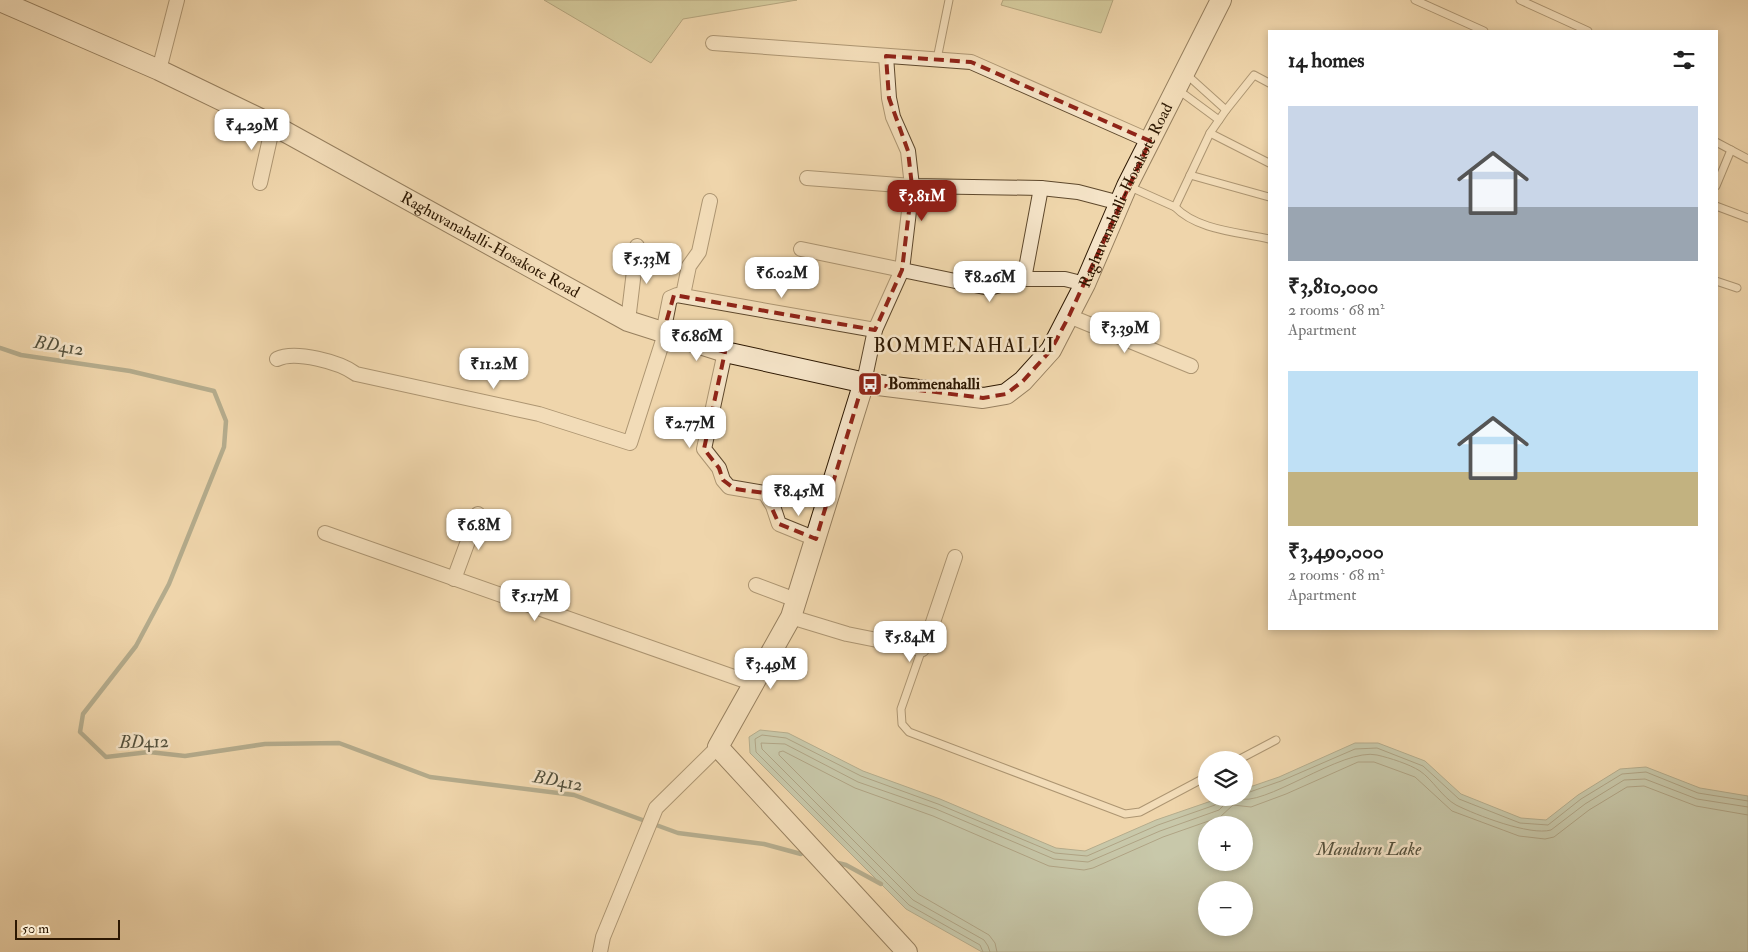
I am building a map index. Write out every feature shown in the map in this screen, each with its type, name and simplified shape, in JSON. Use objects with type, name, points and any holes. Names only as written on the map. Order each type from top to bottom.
[{"type":"main road","name":"Raghuvanahalli-Hosakote Road","points":[[13,3],[160,70],[273,125],[628,321],[725,352],[864,382],[983,398],[1006,394],[1023,381],[1051,350],[1085,284],[1123,194],[1221,0]]},
{"type":"main road","points":[[864,382],[813,538],[794,609],[718,747],[907,952]]},
{"type":"street","points":[[160,70],[177,0]]},
{"type":"street","points":[[713,43],[971,62],[1150,141]]},
{"type":"street","points":[[864,382],[875,330],[902,270],[912,186],[908,151],[893,117],[889,98],[886,56]]},
{"type":"street","points":[[260,183],[273,125]]},
{"type":"street","points":[[807,178],[912,186],[1041,188],[1123,194]]},
{"type":"street","points":[[1024,278],[1041,188]]},
{"type":"street","points":[[683,295],[689,266],[699,252],[710,201]]},
{"type":"street","points":[[628,321],[637,246]]},
{"type":"street","points":[[801,249],[989,288],[1024,278],[1064,279],[1085,284]]},
{"type":"street","points":[[277,359],[287,354],[332,362],[346,366],[356,374],[539,414],[630,443],[664,333],[670,298],[683,295],[875,330]]},
{"type":"street","points":[[1069,316],[1191,366]]},
{"type":"street","points":[[725,352],[704,449],[719,468],[723,480],[729,487],[764,493],[773,506],[779,524],[813,538]]},
{"type":"street","points":[[454,579],[478,514]]},
{"type":"street","points":[[325,534],[754,684]]},
{"type":"street","points":[[756,585],[794,609],[847,634],[922,649],[926,643],[955,557]]},
{"type":"street","points":[[600,952],[603,937],[656,808],[718,747]]},
{"type":"lane","points":[[937,60],[949,0]]},
{"type":"lane","points":[[1416,0],[1482,30]]},
{"type":"lane","points":[[1520,0],[1586,30]]},
{"type":"lane","points":[[1175,207],[1210,133],[1226,110],[1254,75],[1268,82]]},
{"type":"lane","points":[[1180,80],[1226,110]]},
{"type":"lane","points":[[1180,80],[1219,120]]},
{"type":"lane","points":[[1210,133],[1268,162]]},
{"type":"lane","points":[[1718,143],[1748,159]]},
{"type":"lane","points":[[1718,181],[1731,150]]},
{"type":"lane","points":[[1190,176],[1268,198]]},
{"type":"lane","points":[[1123,194],[1175,207],[1185,217],[1198,222],[1268,239]]},
{"type":"lane","points":[[1718,207],[1748,218]]},
{"type":"lane","points":[[1718,282],[1737,288]]},
{"type":"lane","points":[[922,649],[901,709],[902,724],[909,732],[1125,814],[1140,812],[1198,781]]},
{"type":"lane","points":[[1253,752],[1276,740]]},
{"type":"highlighted area","points":[[886,56],[971,62],[1150,141],[1069,316],[1051,350],[1023,381],[1006,394],[983,398],[863,383],[816,539],[779,524],[765,493],[735,489],[723,480],[719,468],[704,449],[725,352],[663,333],[674,295],[875,330],[902,270],[912,186],[908,151],[889,98]]},
{"type":"green space","points":[[544,0],[797,0],[683,19],[651,63]]},
{"type":"green space","points":[[1003,0],[1113,0],[1101,33],[1001,5]]},
{"type":"water","name":"Manduru Lake","points":[[760,730],[788,733],[863,771],[940,799],[1056,848],[1085,851],[1156,820],[1198,806],[1253,806],[1253,786],[1279,777],[1355,743],[1378,743],[1425,761],[1461,794],[1521,818],[1546,820],[1578,795],[1620,769],[1646,767],[1700,788],[1748,796],[1748,952],[982,952],[906,909],[750,753],[749,737]]},
{"type":"waterway","name":"BD412","points":[[0,348],[21,355],[130,371],[214,391],[226,421],[224,447],[169,584],[136,646],[83,714],[80,732],[106,757],[149,752],[185,756],[265,744],[339,743],[430,777],[574,795],[678,833],[764,844],[801,854]]},
{"type":"waterway","name":"BD412","points":[[834,862],[846,865],[881,884]]},
{"type":"place","name":"Bommenahalli","points":[[870,384]]},
{"type":"district","name":"BOMMENAHALLI","points":[[964,346]]}]
